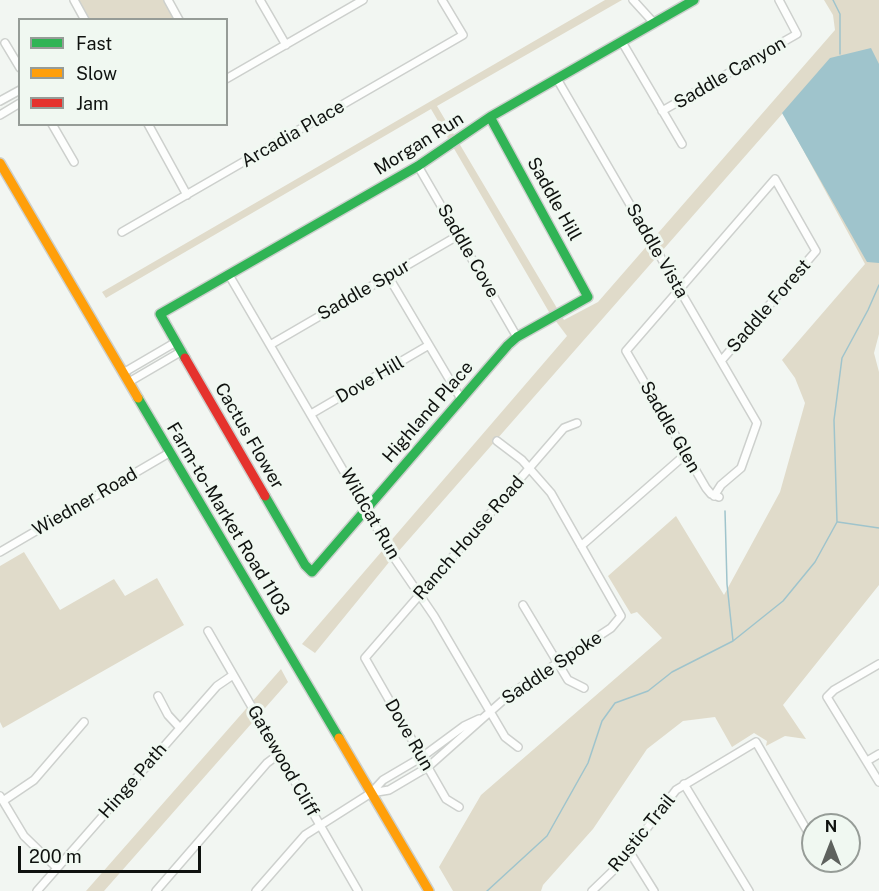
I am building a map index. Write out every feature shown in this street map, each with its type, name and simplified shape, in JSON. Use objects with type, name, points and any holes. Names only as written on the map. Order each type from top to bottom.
[{"type":"street","points":[[74,0],[84,18]]},
{"type":"street","points":[[168,0],[178,18]]},
{"type":"street","points":[[260,0],[286,45]]},
{"type":"street","points":[[228,78],[354,2],[363,0]]},
{"type":"street","name":"Arcadia Place","points":[[122,232],[463,35],[442,0]]},
{"type":"street","points":[[633,0],[654,23]]},
{"type":"street","name":"Morgan Run","points":[[160,314],[418,166],[490,117],[694,0]]},
{"type":"street","name":"Saddle Canyon","points":[[662,111],[797,34],[778,0]]},
{"type":"street","points":[[622,42],[682,144]]},
{"type":"street","points":[[5,43],[18,65]]},
{"type":"street","name":"Saddle Vista","points":[[557,79],[757,423],[741,468],[721,485],[717,496]]},
{"type":"street","points":[[0,101],[18,91]]},
{"type":"street","points":[[0,115],[18,104]]},
{"type":"street","name":"Saddle Hill","points":[[490,117],[588,297]]},
{"type":"street","points":[[53,126],[74,162]]},
{"type":"street","points":[[149,126],[186,195]]},
{"type":"street","name":"Farm-to-Market Road 1103","points":[[0,163],[429,891]]},
{"type":"street","name":"Saddle Cove","points":[[418,166],[517,337]]},
{"type":"street","name":"Saddle Forest","points":[[680,289],[775,179],[816,251],[721,361]]},
{"type":"street","name":"Saddle Spur","points":[[270,345],[459,236]]},
{"type":"street","name":"Wildcat Run","points":[[229,275],[489,711],[505,737],[518,747]]},
{"type":"street","points":[[388,276],[461,399]]},
{"type":"street","name":"Saddle Glen","points":[[680,289],[626,351],[706,488],[717,496]]},
{"type":"street","name":"Highland Place","points":[[312,572],[517,337],[588,297]]},
{"type":"street","name":"Cactus Flower","points":[[160,314],[305,565],[312,572]]},
{"type":"street","points":[[123,373],[176,342]]},
{"type":"street","name":"Dove Hill","points":[[311,414],[429,345]]},
{"type":"street","points":[[129,382],[182,351]]},
{"type":"street","name":"Ranch House Road","points":[[365,658],[564,428],[577,423]]},
{"type":"street","points":[[497,441],[529,468],[551,493],[581,546],[686,454]]},
{"type":"street","name":"Wiedner Road","points":[[0,552],[169,453]]},
{"type":"street","name":"Saddle Spoke","points":[[371,793],[389,790],[428,767],[469,733],[489,711],[556,663],[611,628],[621,616],[581,546]]},
{"type":"street","points":[[523,605],[568,680],[584,688]]},
{"type":"street","name":"Gatewood Cliff","points":[[208,631],[358,891]]},
{"type":"street","name":"Dove Run","points":[[365,658],[446,799],[459,807]]},
{"type":"street","points":[[879,664],[834,690],[827,697],[879,782]]},
{"type":"street","name":"Hinge Path","points":[[37,891],[217,686],[233,675]]},
{"type":"street","points":[[158,696],[168,715],[180,728]]},
{"type":"street","name":"Saddle Spoke","points":[[371,793],[383,780],[422,757],[464,726],[482,718]]},
{"type":"street","points":[[57,868],[24,836],[2,798],[34,780],[84,722]]},
{"type":"street","name":"Rustic Trail","points":[[592,891],[629,851],[665,802],[684,784],[756,742],[801,820]]},
{"type":"street","points":[[156,891],[267,763],[279,754]]},
{"type":"street","points":[[867,761],[879,754]]},
{"type":"street","points":[[684,784],[749,891]]},
{"type":"street","points":[[256,891],[305,835],[371,793]]},
{"type":"street","points":[[629,851],[654,891]]},
{"type":"shaded area","points":[[74,0],[168,0],[178,18],[85,18]]},
{"type":"shaded area","points":[[605,0],[622,0],[437,106],[564,320],[598,302],[835,30],[833,15],[824,0],[879,0],[879,334],[874,353],[879,372],[879,585],[783,705],[806,739],[785,736],[766,746],[767,741],[754,733],[732,747],[715,717],[683,721],[647,749],[593,829],[543,885],[541,891],[453,891],[439,867],[481,795],[662,638],[637,612],[631,614],[608,576],[676,516],[724,595],[780,492],[805,403],[795,378],[782,360],[865,264],[783,113],[390,561],[315,653],[302,644],[567,336],[549,312],[431,109],[106,298],[102,292]]},
{"type":"shaded area","points":[[24,552],[60,610],[114,579],[125,596],[157,578],[184,625],[3,728],[0,722],[0,566]]},
{"type":"shaded area","points":[[281,669],[288,682],[104,891],[86,891]]},
{"type":"water","points":[[871,48],[879,64],[879,263],[867,262],[782,113],[830,58]]},
{"type":"waterway","points":[[833,0],[840,14],[840,54]]},
{"type":"waterway","points":[[487,891],[547,836],[588,763],[602,721],[615,703],[648,691],[672,672],[733,641],[783,601],[815,562],[837,522],[834,420],[842,358],[879,285]]},
{"type":"waterway","points":[[725,511],[727,584],[733,641]]},
{"type":"waterway","points":[[838,522],[879,528]]},
{"type":"traffic: fast","points":[[185,358],[160,314],[418,166],[490,117],[694,0]]},
{"type":"traffic: fast","points":[[265,496],[305,565],[312,572],[508,345],[517,337],[588,297],[490,117]]},
{"type":"traffic: fast","points":[[138,398],[339,738]]},
{"type":"traffic: slow","points":[[0,163],[138,398]]},
{"type":"traffic: slow","points":[[339,738],[429,891]]},
{"type":"traffic: jam","points":[[185,358],[265,496]]}]
